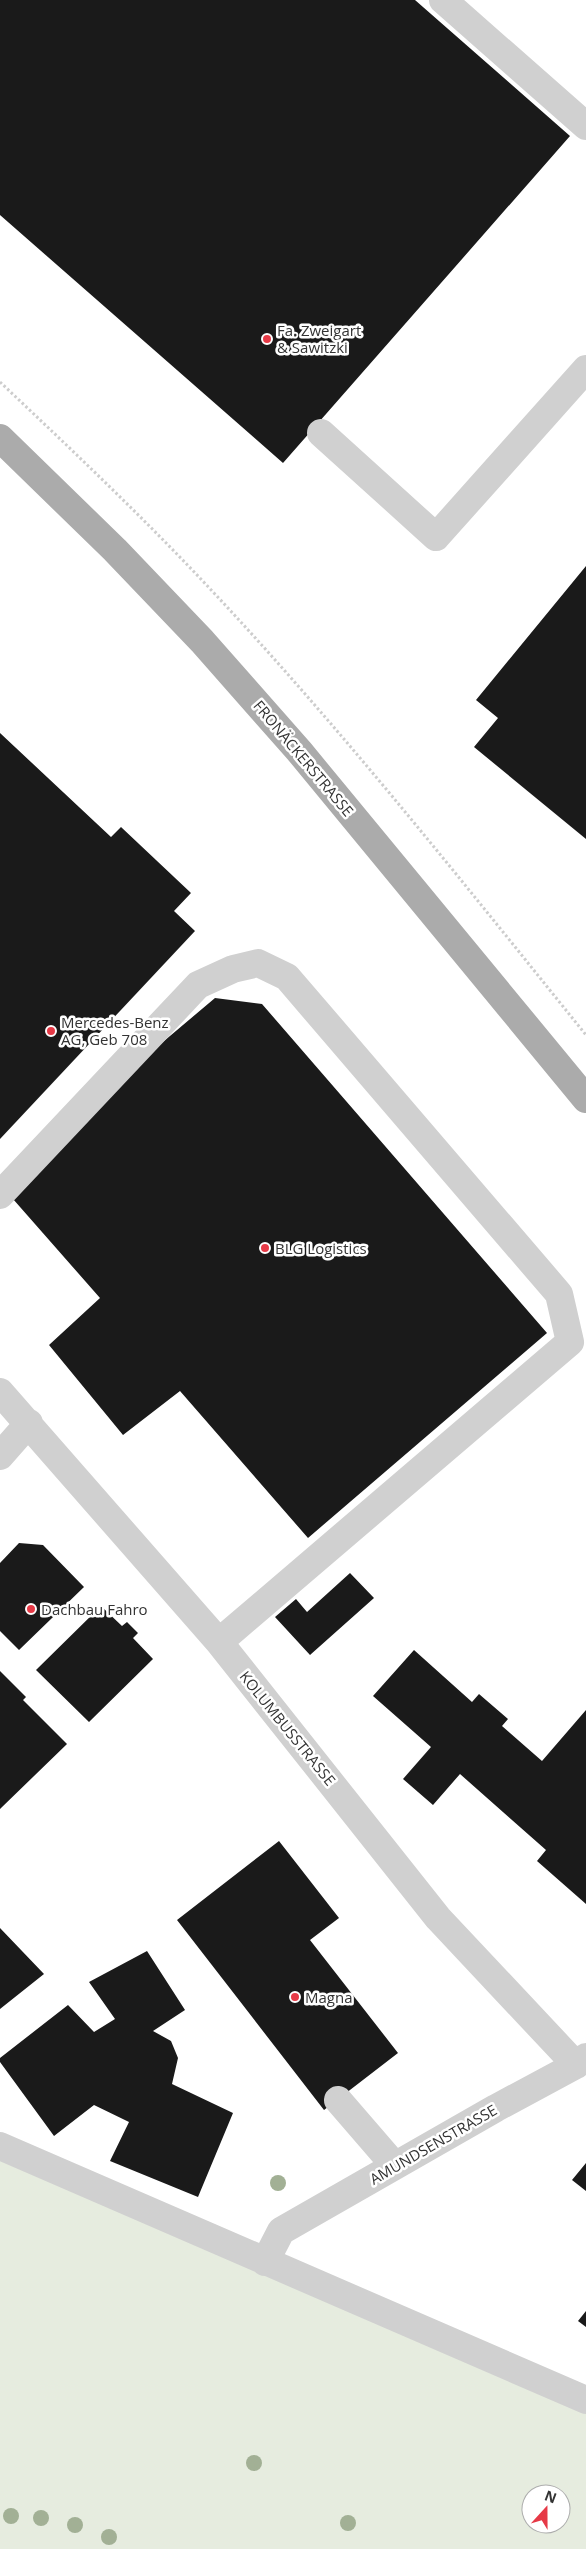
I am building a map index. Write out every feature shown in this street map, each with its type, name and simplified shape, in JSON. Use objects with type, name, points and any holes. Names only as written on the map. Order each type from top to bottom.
[{"type":"main road","name":"FRONÄCKERSTRASSE","points":[[0,438],[115,550],[202,640],[300,751],[586,1099]]},
{"type":"street","points":[[443,0],[586,126]]},
{"type":"street","points":[[321,433],[436,537],[586,369]]},
{"type":"street","points":[[0,1195],[198,985],[233,969],[258,963],[287,977],[559,1294],[570,1342],[219,1642]]},
{"type":"street","name":"KOLUMBUSSTRASSE","points":[[0,1392],[219,1642],[438,1918],[581,2061]]},
{"type":"street","points":[[0,1456],[29,1423]]},
{"type":"street","name":"AMUNDSENSTRASSE","points":[[264,2262],[281,2231],[581,2061]]},
{"type":"street","points":[[338,2100],[395,2166]]},
{"type":"street","points":[[0,2146],[586,2400]]},
{"type":"path","points":[[0,382],[109,485],[227,607],[408,815],[586,1034]]},
{"type":"shaded area","points":[[0,2157],[586,2407],[586,2549],[0,2549]]},
{"type":"building","name":"Fa. Zweigart & Sawitzki","points":[[0,0],[415,0],[570,136],[283,463],[0,215]]},
{"type":"building","points":[[586,566],[586,839],[474,747],[498,718],[476,700]]},
{"type":"building","name":"Mercedes-Benz AG, Geb 708","points":[[0,733],[111,837],[121,827],[191,893],[174,911],[195,931],[0,1139]]},
{"type":"building","name":"BLG Logistics","points":[[215,998],[262,1004],[547,1333],[308,1538],[180,1391],[123,1435],[49,1345],[100,1298],[13,1199],[119,1079]]},
{"type":"building","name":"Dachbau Fahro","points":[[19,1543],[43,1545],[84,1587],[19,1650],[0,1631],[0,1563]]},
{"type":"building","points":[[350,1573],[374,1598],[310,1655],[275,1617],[296,1599],[307,1612]]},
{"type":"building","points":[[101,1606],[122,1626],[127,1622],[138,1633],[133,1638],[153,1659],[89,1722],[36,1670]]},
{"type":"building","points":[[414,1650],[472,1702],[479,1694],[508,1719],[502,1726],[542,1761],[586,1710],[586,1904],[537,1861],[546,1850],[460,1774],[433,1805],[403,1779],[431,1747],[373,1696]]},
{"type":"building","points":[[0,1671],[26,1697],[23,1700],[67,1744],[0,1809]]},
{"type":"building","name":"Magna","points":[[279,1841],[339,1918],[310,1940],[398,2053],[324,2110],[177,1920]]},
{"type":"building","points":[[0,1928],[44,1974],[0,2009]]},
{"type":"building","points":[[147,1951],[185,2010],[153,2031],[171,2041],[178,2058],[172,2084],[233,2113],[198,2197],[110,2161],[129,2122],[94,2105],[54,2136],[0,2062],[0,2058],[68,2005],[94,2032],[115,2019],[89,1982]]},
{"type":"building","points":[[586,2163],[586,2191],[572,2180]]},
{"type":"building","points":[[586,2311],[586,2327],[578,2321]]},
{"type":"place","name":"Fa. Zweigart & Sawitzki","points":[[267,339]]},
{"type":"place","name":"Mercedes-Benz AG, Geb 708","points":[[51,1031]]},
{"type":"place","name":"BLG Logistics","points":[[265,1248]]},
{"type":"place","name":"Dachbau Fahro","points":[[31,1609]]},
{"type":"place","name":"Magna","points":[[295,1997]]}]
